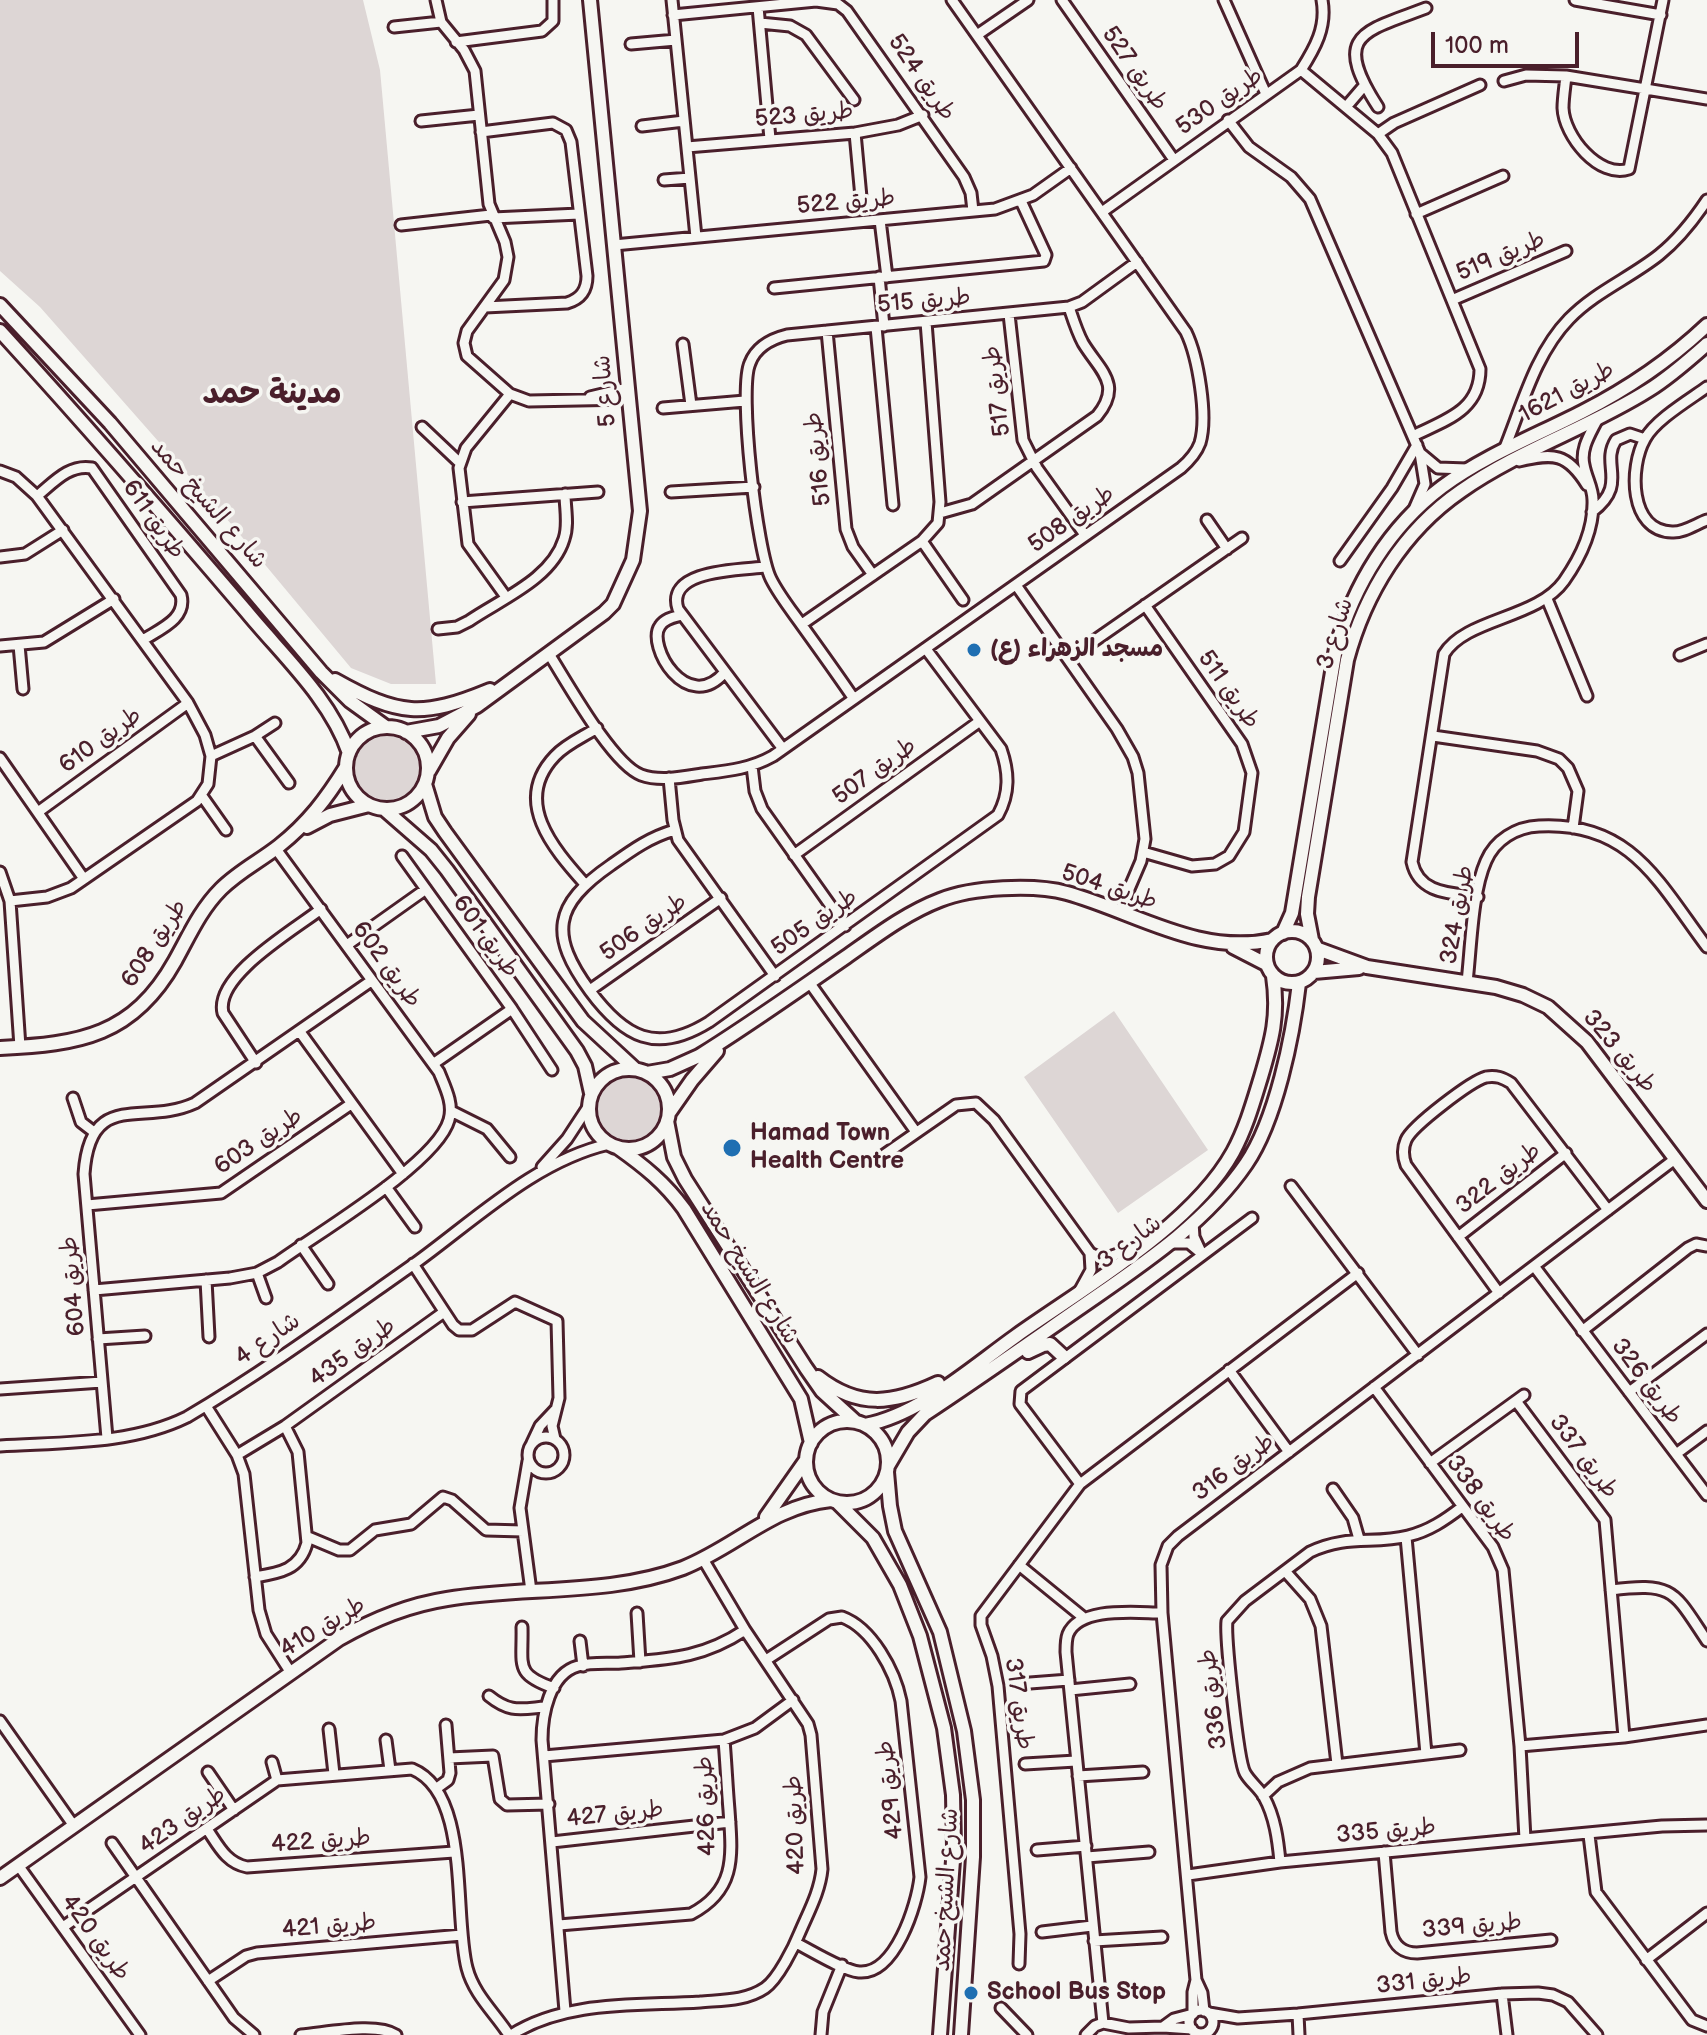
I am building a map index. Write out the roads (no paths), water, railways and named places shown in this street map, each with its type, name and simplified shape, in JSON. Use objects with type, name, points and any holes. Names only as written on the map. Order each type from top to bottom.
[{"type":"street","points":[[436,0],[441,22],[464,50],[475,71],[492,216],[505,242],[508,265],[504,280],[467,331],[465,350],[471,361],[510,394],[541,402],[587,399],[607,391],[628,394]]},
{"type":"street","points":[[456,42],[542,31],[553,21],[553,0]]},
{"type":"street","name":"شارع 5","points":[[406,732],[439,726],[477,706],[549,654],[613,604],[633,560],[640,511],[590,0]]},
{"type":"street","points":[[672,0],[696,237]]},
{"type":"street","name":"طريق 508","points":[[549,654],[597,728],[629,768],[640,775],[669,778],[752,766],[783,749],[1188,462],[1199,445],[1202,433],[1197,370],[1192,344],[1186,332],[952,0]]},
{"type":"street","points":[[977,35],[1028,0]]},
{"type":"street","name":"طريق 527","points":[[1062,0],[1174,160]]},
{"type":"street","points":[[1224,0],[1266,94]]},
{"type":"street","name":"طريق 530","points":[[1102,212],[1301,70],[1323,28],[1325,13],[1322,0]]},
{"type":"street","points":[[1581,0],[1661,15]]},
{"type":"street","points":[[1566,76],[1563,108],[1568,127],[1584,151],[1609,169],[1629,169],[1663,0]]},
{"type":"street","name":"طريق 524","points":[[673,15],[827,1],[847,11],[964,177],[971,193],[973,211]]},
{"type":"street","points":[[758,7],[770,139]]},
{"type":"street","points":[[1378,107],[1364,86],[1355,53],[1360,38],[1368,31],[1426,8]]},
{"type":"street","points":[[394,27],[441,22]]},
{"type":"street","points":[[760,23],[790,26],[806,35],[854,100]]},
{"type":"street","points":[[631,44],[676,40]]},
{"type":"street","name":"طريق 519","points":[[1301,70],[1378,134],[1395,160],[1480,369],[1480,383],[1469,405],[1417,445]]},
{"type":"street","points":[[1504,81],[1526,75],[1566,76],[1707,99]]},
{"type":"street","points":[[1378,134],[1394,123],[1480,85]]},
{"type":"street","points":[[1346,107],[1364,86]]},
{"type":"street","points":[[421,121],[479,115]]},
{"type":"street","name":"طريق 523","points":[[687,147],[855,133],[898,125],[923,115]]},
{"type":"street","name":"شارع 3","points":[[1228,120],[1249,147],[1291,177],[1310,199],[1417,445],[1425,484],[1409,515],[1377,555],[1341,628],[1333,658],[1292,913],[1278,936]]},
{"type":"street","points":[[642,126],[684,121]]},
{"type":"street","points":[[481,132],[553,123],[566,130],[571,142],[587,276],[587,284],[580,296],[567,303],[485,307]]},
{"type":"street","points":[[855,133],[862,208]]},
{"type":"street","name":"طريق 522","points":[[614,245],[995,209],[1021,201],[1071,168]]},
{"type":"street","points":[[1416,214],[1503,176]]},
{"type":"street","points":[[664,180],[690,178]]},
{"type":"street","points":[[1593,498],[1575,467],[1559,457],[1506,456],[1543,355],[1570,318],[1624,276],[1657,256],[1689,227],[1707,200]]},
{"type":"street","points":[[774,288],[1044,261],[1046,255],[1021,201]]},
{"type":"street","points":[[401,225],[492,216],[579,214]]},
{"type":"street","points":[[880,220],[883,277],[880,326],[893,505]]},
{"type":"street","name":"طريق 519","points":[[1452,300],[1566,251]]},
{"type":"street","name":"طريق 515","points":[[854,699],[780,595],[765,567],[745,401],[750,363],[761,347],[778,337],[1069,307],[1082,302],[1137,262]]},
{"type":"street","name":"شارع الشيخ حمد","points":[[0,305],[110,423],[321,672],[350,701],[386,727]]},
{"type":"street","name":"طريق 517","points":[[1032,461],[1097,416],[1109,394],[1103,370],[1080,338],[1069,307]]},
{"type":"street","name":"طريق 517","points":[[1009,314],[1020,428],[1032,461],[1085,535]]},
{"type":"street","points":[[802,624],[922,541],[932,532],[940,513],[926,322]]},
{"type":"street","name":"طريق 1621","points":[[1441,506],[1506,456],[1629,386],[1671,357],[1707,325]]},
{"type":"street","name":"شارع الشيخ حمد","points":[[0,331],[134,480],[317,695],[343,737],[349,753]]},
{"type":"street","name":"طريق 516","points":[[827,331],[846,529],[853,547],[873,575]]},
{"type":"street","points":[[683,344],[691,405]]},
{"type":"street","name":"طريق 1621","points":[[1439,489],[1470,468],[1598,418],[1663,380],[1707,344]]},
{"type":"street","points":[[1707,387],[1655,427],[1645,439],[1635,479],[1638,503],[1646,520],[1654,528],[1675,533],[1707,520]]},
{"type":"street","points":[[506,597],[468,544],[460,463],[466,448],[510,394]]},
{"type":"street","points":[[663,408],[745,401]]},
{"type":"street","points":[[1478,897],[1432,889],[1421,881],[1412,862],[1444,654],[1458,639],[1547,599],[1562,584],[1586,543],[1593,498],[1583,464],[1584,448],[1598,418]]},
{"type":"street","points":[[422,427],[460,463]]},
{"type":"street","points":[[1592,512],[1601,505],[1613,485],[1611,454],[1616,440],[1630,434],[1645,439]]},
{"type":"street","points":[[1340,561],[1392,488],[1417,445],[1438,468],[1470,468]]},
{"type":"street","points":[[940,513],[972,504],[1032,461]]},
{"type":"street","name":"طريق 611","points":[[37,496],[70,469],[92,468],[181,595],[182,610],[177,618],[143,640]]},
{"type":"street","points":[[0,471],[16,477],[37,496],[63,530],[188,703],[205,735],[211,756],[208,784],[202,796],[61,894],[10,901]]},
{"type":"street","points":[[671,492],[754,487]]},
{"type":"street","name":"شارع 3","points":[[1409,515],[1439,489]]},
{"type":"street","points":[[462,502],[598,492]]},
{"type":"street","points":[[438,629],[464,624],[546,569],[560,548],[566,529],[565,494]]},
{"type":"street","name":"شارع 3","points":[[1315,944],[1307,914],[1308,897],[1350,652],[1371,593],[1391,562],[1441,506]]},
{"type":"street","points":[[1207,520],[1227,549]]},
{"type":"street","points":[[0,557],[34,550],[63,530]]},
{"type":"street","points":[[1068,659],[1242,538]]},
{"type":"street","points":[[922,541],[963,600]]},
{"type":"street","points":[[765,567],[703,574],[691,579],[676,598],[676,607],[783,749]]},
{"type":"street","points":[[1016,585],[1122,736],[1133,757],[1143,801],[1143,852],[1120,910]]},
{"type":"street","points":[[0,646],[52,638],[114,599]]},
{"type":"street","points":[[1547,599],[1587,696]]},
{"type":"street","name":"طريق 511","points":[[1143,852],[1192,866],[1215,864],[1229,856],[1244,832],[1252,773],[1242,744],[1145,605]]},
{"type":"street","points":[[682,615],[665,621],[657,630],[656,639],[664,660],[684,684],[691,687],[710,685],[725,672]]},
{"type":"street","points":[[1680,655],[1707,644]]},
{"type":"street","points":[[19,645],[23,689]]},
{"type":"street","name":"طريق 505","points":[[675,830],[646,840],[584,883],[572,898],[564,916],[563,935],[566,953],[608,1014],[639,1035],[667,1038],[696,1030],[998,815],[1007,791],[1005,761],[994,739],[926,649]]},
{"type":"street","points":[[321,672],[379,703],[412,710],[446,707],[508,683]]},
{"type":"street","name":"طريق 610","points":[[38,812],[188,703]]},
{"type":"street","name":"شارع 5","points":[[427,778],[448,738],[477,706]]},
{"type":"street","name":"طريق 507","points":[[794,855],[980,721]]},
{"type":"street","points":[[211,756],[275,723]]},
{"type":"street","points":[[384,809],[431,850],[447,870],[577,1051],[585,1066],[591,1093],[588,1107],[594,1129],[613,1146],[633,1149],[647,1144],[659,1135],[668,1117],[665,1092],[658,1081],[641,1071],[583,1021],[445,832],[435,817],[425,752],[417,739],[406,732],[386,727],[364,735],[349,753],[346,767],[350,787],[358,798],[369,805],[384,809],[405,805],[417,796],[427,778]]},
{"type":"street","points":[[584,883],[551,843],[538,813],[537,797],[539,782],[553,758],[597,728]]},
{"type":"street","points":[[255,736],[289,783]]},
{"type":"street","points":[[1433,736],[1537,751],[1559,759],[1568,768],[1578,791],[1573,828]]},
{"type":"street","points":[[0,758],[84,879]]},
{"type":"street","points":[[752,766],[755,791],[762,809],[845,926]]},
{"type":"street","name":"طريق 608","points":[[280,845],[313,816],[346,767]]},
{"type":"street","name":"طريق 506","points":[[669,778],[675,830],[683,848],[775,976]]},
{"type":"street","points":[[202,796],[226,830]]},
{"type":"street","name":"طريق 608","points":[[0,1048],[57,1044],[100,1034],[129,1017],[161,984],[211,899],[240,872],[330,815],[369,805]]},
{"type":"street","name":"طريق 324","points":[[1467,982],[1478,897],[1486,862],[1503,839],[1530,826],[1573,828],[1601,834],[1619,842],[1637,856],[1707,947]]},
{"type":"street","name":"طريق 602","points":[[280,845],[371,981],[433,1064],[446,1091],[451,1111]]},
{"type":"street","name":"طريق 601","points":[[402,856],[552,1070]]},
{"type":"street","points":[[0,872],[10,901],[20,1047]]},
{"type":"street","name":"طريق 504","points":[[641,1071],[687,1063],[904,918],[942,899],[982,890],[1027,888],[1063,892],[1120,910],[1157,927],[1226,944],[1241,945],[1278,936]]},
{"type":"street","name":"طريق 601","points":[[347,945],[426,889]]},
{"type":"street","name":"طريق 506","points":[[590,990],[721,898]]},
{"type":"street","points":[[256,1063],[223,1013],[221,1005],[227,986],[242,969],[321,909]]},
{"type":"street","points":[[1296,931],[1315,944],[1319,961],[1314,972],[1299,983],[1285,983],[1270,970],[1266,956],[1278,936],[1296,931]]},
{"type":"street","name":"طريق 504","points":[[1226,944],[1270,970]]},
{"type":"street","name":"طريق 323","points":[[1315,944],[1367,967]]},
{"type":"street","name":"طريق 323","points":[[1314,972],[1367,967],[1467,982],[1523,995],[1548,1007],[1573,1027],[1707,1201]]},
{"type":"street","name":"شارع 3","points":[[860,1423],[891,1419],[913,1408],[1143,1245],[1207,1187],[1233,1153],[1249,1117],[1271,1042],[1277,1007],[1270,970]]},
{"type":"street","points":[[73,1098],[81,1122],[94,1132],[112,1117],[186,1107],[256,1063],[371,981]]},
{"type":"street","points":[[809,982],[916,1132]]},
{"type":"street","name":"شارع 3","points":[[888,1469],[913,1425],[1169,1243],[1226,1190],[1257,1145],[1280,1079],[1299,983]]},
{"type":"street","name":"طريق 601","points":[[433,1064],[512,1009]]},
{"type":"street","points":[[300,1032],[403,1174]]},
{"type":"street","name":"طريق 504","points":[[668,1117],[692,1080],[730,1037]]},
{"type":"street","points":[[591,1093],[607,1075],[621,1069],[641,1071]]},
{"type":"street","name":"طريق 322","points":[[1499,1293],[1406,1165],[1402,1154],[1412,1130],[1480,1080],[1499,1077],[1516,1088],[1608,1210]]},
{"type":"street","points":[[884,1155],[956,1105],[976,1103],[984,1108],[1090,1253],[1103,1259],[1143,1245]]},
{"type":"street","name":"طريق 603","points":[[87,1205],[221,1193],[351,1104]]},
{"type":"street","name":"شارع 4","points":[[525,1183],[561,1147],[588,1107]]},
{"type":"street","points":[[94,1290],[257,1273],[403,1174],[436,1146],[444,1134],[451,1111],[487,1129],[510,1157]]},
{"type":"street","name":"شارع الشيخ حمد","points":[[668,1117],[674,1157],[685,1179],[822,1391],[860,1423]]},
{"type":"street","name":"طريق 604","points":[[94,1132],[86,1153],[87,1205],[107,1438]]},
{"type":"street","name":"شارع الشيخ حمد","points":[[613,1146],[647,1168],[667,1186],[684,1209],[801,1399],[811,1443]]},
{"type":"street","name":"شارع 4","points":[[0,1446],[107,1438],[170,1425],[206,1406],[559,1161],[591,1148],[613,1146]]},
{"type":"street","name":"طريق 322","points":[[1458,1237],[1566,1153]]},
{"type":"street","name":"طريق 316","points":[[1200,2013],[1203,1997],[1196,1980],[1162,1613],[1161,1565],[1168,1546],[1675,1159]]},
{"type":"street","points":[[1291,1186],[1418,1355]]},
{"type":"street","points":[[386,1187],[415,1227]]},
{"type":"street","points":[[1080,1484],[1019,1400],[1024,1387],[1252,1218]]},
{"type":"street","points":[[1193,1222],[1196,1244],[1201,1253]]},
{"type":"street","points":[[1169,1243],[1189,1243],[1201,1253]]},
{"type":"street","points":[[301,1245],[328,1284]]},
{"type":"street","name":"طريق 326","points":[[1582,1331],[1692,1245],[1707,1246]]},
{"type":"street","points":[[1079,1291],[1091,1270],[1090,1253]]},
{"type":"street","points":[[413,1264],[444,1312],[456,1328],[463,1331],[472,1330],[515,1302],[556,1319],[559,1333],[558,1408],[553,1420],[555,1439]]},
{"type":"street","name":"طريق 326","points":[[1534,1266],[1707,1495]]},
{"type":"street","points":[[257,1273],[266,1298]]},
{"type":"street","name":"طريق 317","points":[[1019,1964],[1019,1921],[998,1686],[981,1620],[984,1612],[1080,1484],[1358,1273]]},
{"type":"street","points":[[206,1280],[209,1337]]},
{"type":"street","name":"طريق 435","points":[[237,1455],[285,1426],[444,1312]]},
{"type":"street","points":[[1629,1392],[1707,1334]]},
{"type":"street","points":[[98,1339],[145,1336]]},
{"type":"street","points":[[970,1385],[998,1374],[1033,1348],[1043,1345],[1057,1348],[1064,1357]]},
{"type":"street","points":[[806,1368],[835,1390],[865,1400],[884,1401],[923,1390],[970,1369]]},
{"type":"street","points":[[1229,1370],[1289,1452]]},
{"type":"street","points":[[0,1375],[1,1389],[102,1382]]},
{"type":"street","name":"طريق 338","points":[[1374,1387],[1493,1547],[1503,1570],[1520,1746],[1525,1839]]},
{"type":"street","name":"طريق 337","points":[[1430,1463],[1520,1398],[1605,1520],[1624,1737]]},
{"type":"street","points":[[206,1406],[237,1455],[247,1489],[263,1625],[291,1673]]},
{"type":"street","points":[[531,1591],[520,1502],[527,1454],[544,1421],[558,1408]]},
{"type":"street","points":[[835,1423],[860,1423],[880,1437],[885,1446],[888,1469],[883,1482],[868,1497],[858,1501],[834,1501],[815,1487],[810,1479],[806,1459],[811,1443],[817,1434],[835,1423]]},
{"type":"street","points":[[255,1577],[284,1572],[295,1565],[303,1555],[308,1537],[298,1452],[285,1426]]},
{"type":"street","points":[[1676,1454],[1707,1431]]},
{"type":"street","points":[[524,1485],[541,1473],[556,1471],[564,1460],[563,1447],[555,1439],[540,1437],[532,1443]]},
{"type":"street","name":"طريق 410","points":[[762,1523],[806,1459]]},
{"type":"street","points":[[528,1461],[533,1469],[541,1473]]},
{"type":"street","name":"شارع الشيخ حمد","points":[[888,1469],[895,1531],[940,1632],[956,1692],[968,1758],[973,1800],[973,1857],[961,2035]]},
{"type":"street","points":[[1333,1489],[1353,1518],[1359,1539]]},
{"type":"street","points":[[308,1537],[339,1550],[350,1550],[375,1530],[411,1524],[443,1497],[452,1500],[486,1530],[523,1531]]},
{"type":"street","name":"شارع الشيخ حمد","points":[[834,1501],[873,1538],[900,1585],[920,1636],[944,1728],[953,1795],[954,1847],[940,2035]]},
{"type":"street","name":"طريق 410","points":[[0,1878],[339,1639],[393,1613],[447,1598],[649,1580],[703,1559],[762,1523],[802,1504],[834,1501]]},
{"type":"street","name":"طريق 336","points":[[1280,1862],[1279,1841],[1263,1796],[1244,1772],[1226,1627],[1231,1614],[1285,1571],[1322,1547],[1359,1539],[1406,1537],[1435,1527],[1462,1507]]},
{"type":"street","points":[[1406,1537],[1426,1754]]},
{"type":"street","name":"طريق 420","points":[[510,2035],[530,2023],[565,2011],[746,1997],[771,1983],[796,1943],[818,1890],[822,1869],[808,1724],[745,1630],[703,1559]]},
{"type":"street","points":[[1019,1565],[1084,1618]]},
{"type":"street","points":[[1285,1571],[1310,1599],[1321,1626],[1337,1764]]},
{"type":"street","points":[[1611,1590],[1643,1586],[1660,1588],[1676,1596],[1707,1641]]},
{"type":"street","points":[[637,1613],[640,1662]]},
{"type":"street","points":[[1103,2023],[1076,1761],[1067,1635],[1075,1623],[1091,1615],[1162,1613]]},
{"type":"street","name":"طريق 429","points":[[766,1660],[829,1619],[842,1617],[862,1629],[882,1656],[899,1690],[920,1877],[916,1901],[895,1948],[882,1965],[860,1972],[796,1943]]},
{"type":"street","points":[[522,1627],[523,1666],[527,1676],[554,1688]]},
{"type":"street","points":[[580,1641],[583,1666],[703,1653],[745,1630]]},
{"type":"street","name":"طريق 427","points":[[565,2011],[542,1724],[545,1707],[554,1688],[570,1670],[583,1666]]},
{"type":"street","points":[[1030,1683],[1130,1684]]},
{"type":"street","points":[[489,1696],[503,1707],[513,1710],[545,1707]]},
{"type":"street","name":"طريق 426","points":[[544,1756],[724,1740],[755,1728],[793,1700]]},
{"type":"street","points":[[446,1725],[449,1777],[437,1788],[449,1813],[467,1967],[474,1985],[510,2035]]},
{"type":"street","points":[[1520,1746],[1624,1737],[1707,1725]]},
{"type":"street","points":[[2,1727],[74,1826]]},
{"type":"street","points":[[329,1729],[334,1774]]},
{"type":"street","points":[[386,1740],[390,1770]]},
{"type":"street","name":"طريق 426","points":[[559,1925],[691,1914],[705,1907],[720,1892],[732,1861],[724,1740]]},
{"type":"street","points":[[1263,1796],[1294,1773],[1337,1764],[1460,1750]]},
{"type":"street","points":[[449,1758],[493,1756],[503,1803],[549,1804]]},
{"type":"street","points":[[1025,1764],[1076,1761]]},
{"type":"street","points":[[272,1762],[277,1780]]},
{"type":"street","name":"طريق 423","points":[[63,1927],[277,1780],[412,1769],[424,1775],[437,1788]]},
{"type":"street","points":[[208,1772],[234,1810]]},
{"type":"street","points":[[1078,1776],[1143,1772]]},
{"type":"street","name":"طريق 427","points":[[552,1842],[730,1822]]},
{"type":"street","name":"طريق 335","points":[[1188,1875],[1280,1862],[1662,1826],[1707,1825]]},
{"type":"street","name":"طريق 422","points":[[207,1829],[226,1857],[237,1865],[247,1867],[454,1852]]},
{"type":"street","points":[[1589,1835],[1596,1892],[1692,2020],[1707,2026]]},
{"type":"street","points":[[112,1843],[234,2018],[254,2035]]},
{"type":"street","points":[[1037,1850],[1149,1852]]},
{"type":"street","name":"طريق 339","points":[[1384,1852],[1391,1932],[1396,1944],[1405,1951],[1417,1953],[1551,1940]]},
{"type":"street","name":"طريق 420","points":[[18,1865],[140,2035]]},
{"type":"street","points":[[1646,1960],[1707,1913]]},
{"type":"street","points":[[1042,1932],[1092,1926]]},
{"type":"street","name":"طريق 421","points":[[208,1981],[246,1956],[257,1953],[462,1935]]},
{"type":"street","points":[[1094,1941],[1162,1937]]},
{"type":"street","points":[[821,2035],[823,2012],[842,1965]]},
{"type":"street","name":"طريق 331","points":[[1200,2013],[1238,2018],[1538,1993],[1561,1998],[1579,2012],[1597,2035]]},
{"type":"street","points":[[1502,1994],[1507,2035]]},
{"type":"street","points":[[1001,2008],[1027,2035]]},
{"type":"street","points":[[1086,2035],[1103,2023],[1129,2028],[1163,2027],[1200,2034],[1210,2031],[1212,2019],[1200,2013],[1174,2019],[1163,2027]]},
{"type":"street","points":[[1193,2031],[1190,2023],[1200,2013]]},
{"type":"street","points":[[1298,2014],[1299,2035]]},
{"type":"street","name":"طريق 331","points":[[1210,2031],[1238,2018]]},
{"type":"street","points":[[301,2035],[369,2029],[389,2030],[396,2035]]},
{"type":"place","name":"مسجد الزهراء (ع)","points":[[974,650]]},
{"type":"place","name":"Hamad Town Health Centre","points":[[732,1148]]},
{"type":"place","name":"School Bus Stop","points":[[971,1993]]},
{"type":"district","name":"مدينة حمد","points":[[272,395]]}]
